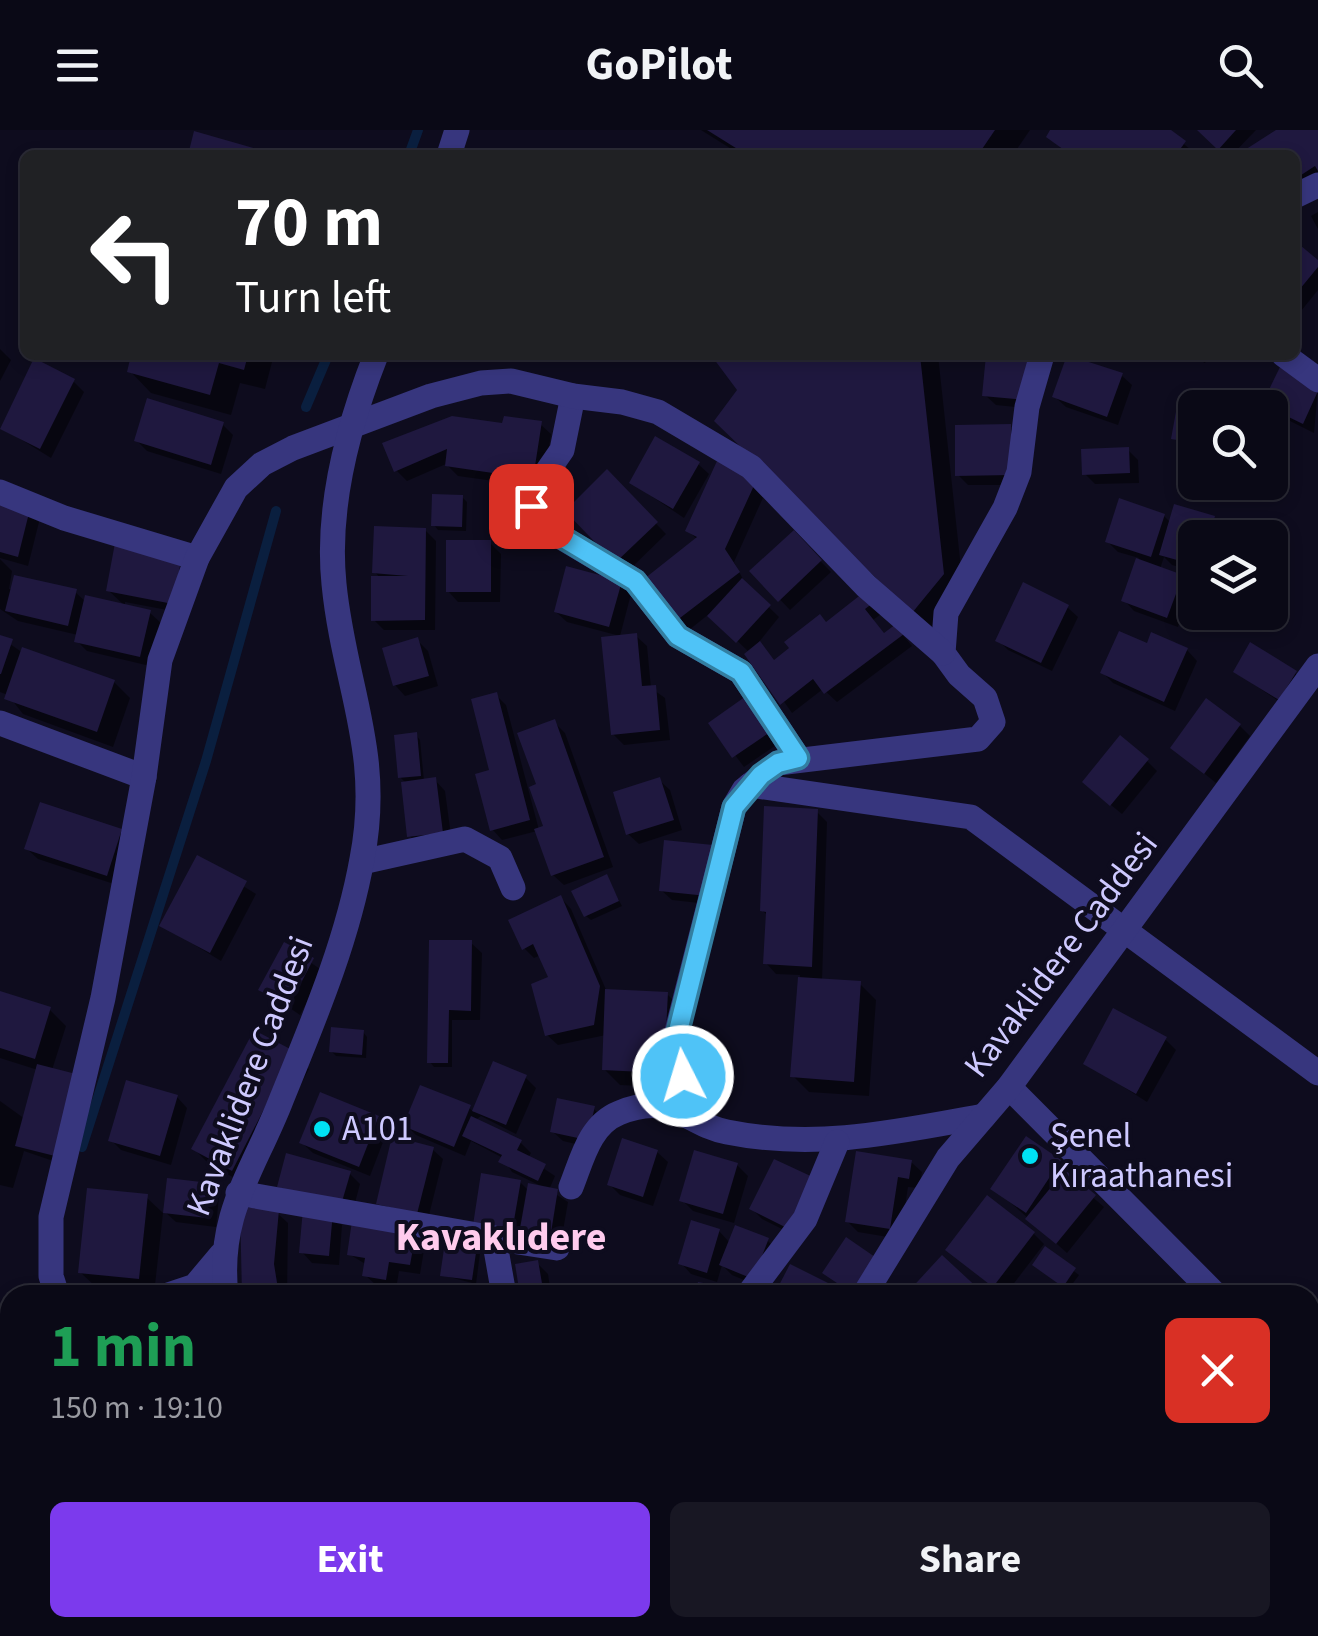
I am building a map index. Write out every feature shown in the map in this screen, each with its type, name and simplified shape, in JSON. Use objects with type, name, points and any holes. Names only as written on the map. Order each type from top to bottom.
[{"type":"street","name":"Kavaklidere Caddesi","points":[[225,1285],[222,1255],[238,1193],[266,1137],[322,1001],[362,862],[371,803],[366,734],[340,627],[333,579],[347,429],[374,360]]},
{"type":"street","points":[[943,652],[946,612],[1020,472],[1027,408],[1041,360]]},
{"type":"street","points":[[1291,360],[1318,380]]},
{"type":"street","points":[[54,1285],[51,1217],[102,998],[144,778],[160,660],[196,558],[236,488],[262,464],[443,392],[511,381],[658,412],[751,467],[866,586],[943,652],[959,676],[985,698],[993,722],[978,740],[778,763],[750,786],[734,807],[676,1039],[690,1114]]},
{"type":"street","points":[[573,396],[562,450],[535,488],[531,506],[540,524],[635,581],[678,636],[741,672],[798,758]]},
{"type":"street","points":[[0,492],[64,518],[196,558]]},
{"type":"street","name":"Kavaklidere Caddesi","points":[[870,1285],[948,1158],[1009,1087],[1318,666]]},
{"type":"street","points":[[0,722],[144,778]]},
{"type":"street","points":[[750,786],[971,817],[1318,1073]]},
{"type":"street","points":[[362,862],[465,840],[500,858],[513,888]]},
{"type":"street","points":[[1009,1087],[1206,1285]]},
{"type":"street","points":[[572,1187],[595,1129],[617,1113],[666,1106],[724,1132],[838,1142],[984,1116]]},
{"type":"street","points":[[756,1285],[806,1219],[838,1142]]},
{"type":"street","points":[[238,1193],[558,1248]]},
{"type":"street","points":[[494,1238],[502,1285]]},
{"type":"street","points":[[196,1285],[222,1255]]},
{"type":"building","points":[[707,130],[995,130],[981,150],[739,150]]},
{"type":"building","points":[[1050,130],[1171,130],[1186,141],[1180,150],[1064,150],[1046,137]]},
{"type":"building","points":[[1197,130],[1236,130],[1218,150]]},
{"type":"building","points":[[1276,130],[1318,130],[1318,171],[1315,166],[1300,176],[1300,150],[1245,150]]},
{"type":"building","points":[[194,131],[260,150],[189,150]]},
{"type":"building","points":[[1300,245],[1318,260],[1318,267],[1300,289]]},
{"type":"building","points":[[33,360],[75,379],[40,449],[0,429]]},
{"type":"building","points":[[130,360],[247,360],[244,370],[219,363],[210,395],[127,372]]},
{"type":"building","points":[[715,360],[921,360],[944,574],[912,613],[714,421],[737,390]]},
{"type":"building","points":[[986,360],[1030,360],[1026,400],[982,396]]},
{"type":"building","points":[[1065,360],[1083,360],[1123,373],[1107,417],[1052,397]]},
{"type":"building","points":[[1280,367],[1318,391],[1303,424],[1288,417],[1288,390],[1269,390]]},
{"type":"building","points":[[147,398],[224,422],[211,465],[134,441]]},
{"type":"building","points":[[1178,400],[1178,440],[1171,439]]},
{"type":"building","points":[[452,416],[502,423],[504,416],[542,421],[533,479],[445,466],[447,449],[394,472],[382,443]]},
{"type":"building","points":[[1011,424],[1011,475],[955,476],[955,425]]},
{"type":"building","points":[[655,436],[700,462],[673,509],[629,483]]},
{"type":"building","points":[[1129,447],[1130,473],[1082,475],[1081,449]]},
{"type":"building","points":[[717,461],[757,479],[725,549],[740,572],[676,621],[644,579],[697,537],[685,531]]},
{"type":"building","points":[[607,469],[658,522],[615,563],[565,511]]},
{"type":"building","points":[[432,494],[463,495],[462,527],[431,526]]},
{"type":"building","points":[[1119,498],[1165,514],[1151,557],[1105,542]]},
{"type":"building","points":[[0,501],[30,509],[18,557],[0,552]]},
{"type":"building","points":[[1174,504],[1215,516],[1214,520],[1178,520],[1178,560],[1159,555]]},
{"type":"building","points":[[374,526],[426,528],[425,620],[371,621],[371,576],[408,576],[372,573]]},
{"type":"building","points":[[794,530],[822,560],[778,602],[749,571]]},
{"type":"building","points":[[446,540],[491,540],[491,592],[446,592]]},
{"type":"building","points":[[115,543],[182,555],[173,604],[106,591]]},
{"type":"building","points":[[1136,558],[1178,573],[1178,588],[1167,618],[1121,601]]},
{"type":"building","points":[[566,566],[622,581],[609,627],[554,612]]},
{"type":"building","points":[[14,575],[77,589],[68,626],[5,611]]},
{"type":"building","points":[[742,578],[771,605],[736,643],[707,616]]},
{"type":"building","points":[[1023,582],[1069,605],[1041,663],[995,641]]},
{"type":"building","points":[[868,589],[877,600],[865,609],[884,633],[896,624],[904,634],[824,694],[813,679],[780,705],[744,654],[760,641],[774,660],[789,648],[784,642],[820,614],[826,622]]},
{"type":"building","points":[[85,595],[151,610],[140,657],[74,642]]},
{"type":"building","points":[[1119,631],[1147,643],[1151,632],[1188,648],[1164,702],[1100,673]]},
{"type":"building","points":[[637,633],[642,686],[656,685],[660,730],[611,735],[601,637]]},
{"type":"building","points":[[0,635],[13,639],[1,674],[0,674]]},
{"type":"building","points":[[418,637],[429,676],[393,686],[382,648]]},
{"type":"building","points":[[1250,642],[1297,671],[1279,700],[1233,672]]},
{"type":"building","points":[[22,647],[115,680],[97,732],[4,699]]},
{"type":"building","points":[[497,692],[530,820],[490,831],[475,774],[489,770],[471,699]]},
{"type":"building","points":[[749,694],[773,730],[732,758],[708,723]]},
{"type":"building","points":[[1206,698],[1241,724],[1204,774],[1170,748]]},
{"type":"building","points":[[555,719],[604,857],[551,876],[534,829],[543,826],[529,787],[536,784],[517,733]]},
{"type":"building","points":[[417,732],[421,776],[398,778],[394,735]]},
{"type":"building","points":[[1120,735],[1149,759],[1110,806],[1082,782]]},
{"type":"building","points":[[436,777],[443,833],[407,837],[401,782]]},
{"type":"building","points":[[660,777],[674,820],[626,835],[613,792]]},
{"type":"building","points":[[40,802],[122,829],[107,876],[24,849]]},
{"type":"building","points":[[764,806],[818,809],[812,967],[763,964],[766,912],[760,911]]},
{"type":"building","points":[[664,840],[713,845],[707,896],[659,891]]},
{"type":"building","points":[[197,855],[247,881],[210,953],[159,926]]},
{"type":"building","points":[[607,874],[619,901],[584,917],[571,891]]},
{"type":"building","points":[[561,895],[600,986],[594,1025],[545,1036],[531,984],[548,977],[533,944],[522,950],[508,920]]},
{"type":"building","points":[[429,940],[472,940],[471,1011],[449,1010],[448,1063],[427,1063]]},
{"type":"building","points":[[284,942],[314,958],[289,1006],[258,990]]},
{"type":"building","points":[[798,977],[861,981],[854,1082],[790,1077]]},
{"type":"building","points":[[605,989],[668,992],[664,1073],[602,1070]]},
{"type":"building","points":[[0,991],[51,1007],[35,1059],[0,1048]]},
{"type":"building","points":[[1113,1008],[1167,1037],[1136,1094],[1083,1064]]},
{"type":"building","points":[[331,1027],[364,1030],[362,1055],[329,1052]]},
{"type":"building","points":[[254,1030],[294,1051],[232,1171],[191,1149]]},
{"type":"building","points":[[493,1061],[527,1075],[506,1125],[472,1111]]},
{"type":"building","points":[[37,1064],[76,1074],[55,1156],[15,1146]]},
{"type":"building","points":[[126,1080],[178,1095],[160,1156],[108,1141]]},
{"type":"building","points":[[420,1085],[471,1105],[454,1147],[403,1126]]},
{"type":"building","points":[[320,1092],[379,1116],[359,1167],[299,1143]]},
{"type":"building","points":[[557,1098],[595,1106],[587,1140],[550,1132]]},
{"type":"building","points":[[471,1116],[522,1140],[517,1150],[546,1164],[538,1181],[498,1162],[502,1155],[462,1136]]},
{"type":"building","points":[[392,1136],[434,1147],[417,1214],[376,1204]]},
{"type":"building","points":[[1026,1136],[1061,1160],[1026,1213],[990,1189]]},
{"type":"building","points":[[622,1138],[658,1150],[643,1197],[607,1185]]},
{"type":"building","points":[[694,1150],[738,1163],[723,1214],[679,1201]]},
{"type":"building","points":[[856,1151],[912,1160],[909,1179],[898,1177],[890,1229],[845,1222]]},
{"type":"building","points":[[286,1153],[351,1171],[341,1205],[277,1187]]},
{"type":"building","points":[[774,1159],[817,1179],[791,1230],[749,1209]]},
{"type":"building","points":[[1065,1170],[1096,1195],[1056,1244],[1025,1219]]},
{"type":"building","points":[[481,1173],[521,1180],[512,1232],[473,1225]]},
{"type":"building","points":[[167,1178],[210,1183],[207,1218],[163,1213]]},
{"type":"building","points":[[528,1183],[558,1189],[550,1239],[519,1234]]},
{"type":"building","points":[[87,1188],[148,1194],[139,1279],[78,1273]]},
{"type":"building","points":[[987,1195],[1035,1232],[995,1285],[945,1250]]},
{"type":"building","points":[[240,1207],[279,1210],[274,1264],[277,1285],[242,1285]]},
{"type":"building","points":[[303,1209],[333,1212],[329,1256],[299,1253]]},
{"type":"building","points":[[691,1220],[720,1229],[707,1273],[678,1264]]},
{"type":"building","points":[[352,1221],[416,1232],[410,1265],[389,1262],[386,1280],[362,1276],[365,1258],[347,1255]]},
{"type":"building","points":[[735,1225],[769,1238],[753,1279],[719,1265]]},
{"type":"building","points":[[846,1237],[875,1257],[857,1285],[840,1285],[822,1273]]},
{"type":"building","points":[[445,1242],[477,1246],[472,1280],[440,1276]]},
{"type":"building","points":[[1045,1246],[1076,1268],[1064,1285],[1060,1285],[1032,1265]]},
{"type":"building","points":[[942,1255],[974,1285],[914,1285]]},
{"type":"building","points":[[538,1260],[542,1285],[518,1285],[515,1264]]},
{"type":"building","points":[[790,1264],[832,1285],[779,1285]]},
{"type":"waterway","points":[[411,150],[418,130]]},
{"type":"waterway","points":[[306,407],[326,360]]},
{"type":"waterway","points":[[82,1147],[206,761],[276,511]]},
{"type":"place","name":"A101","points":[[322,1129]]},
{"type":"place","name":"Şenel Kıraathanesi","points":[[1030,1156]]},
{"type":"district","name":"Kavaklıdere","points":[[501,1237]]},
{"type":"route","points":[[531,506],[540,524],[635,581],[678,636],[741,672],[798,758],[778,763],[761,775],[744,790],[734,807],[676,1039],[683,1076]]}]
